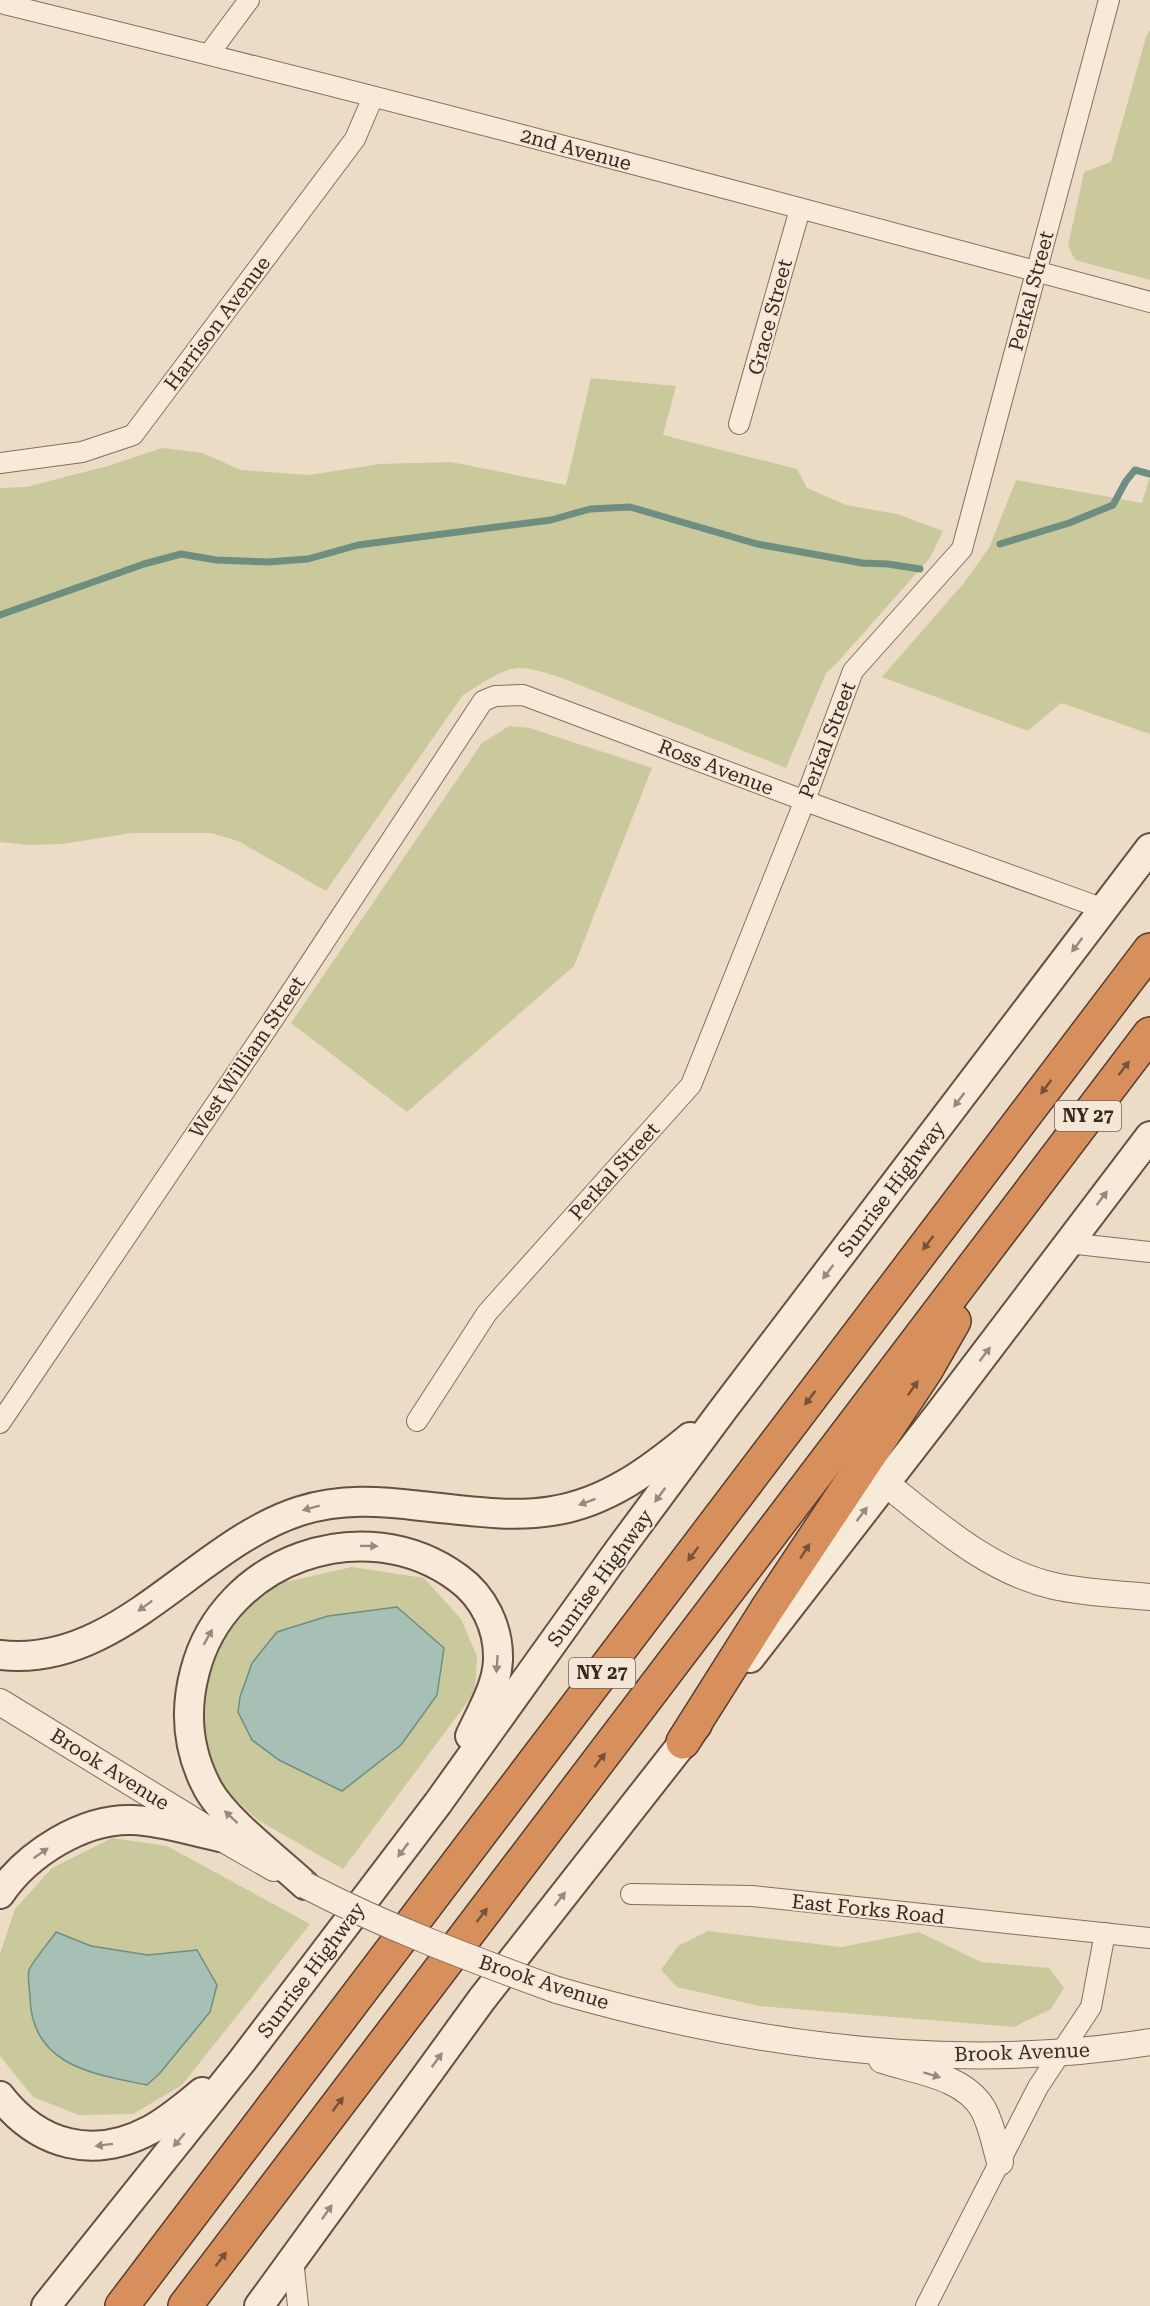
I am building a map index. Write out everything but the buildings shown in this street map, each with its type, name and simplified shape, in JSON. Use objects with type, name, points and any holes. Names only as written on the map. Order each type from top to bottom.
[{"type":"highway","name":"NY 27","points":[[122,2306],[1150,950]]},
{"type":"highway","name":"NY 27","points":[[185,2306],[1150,1034]]},
{"type":"highway","points":[[683,1742],[767,1609],[926,1370],[1026,1198]]},
{"type":"main road","name":"Sunrise Highway","points":[[46,2306],[242,2061],[438,1803],[619,1550],[722,1411],[1150,848]]},
{"type":"main road","points":[[259,2306],[482,1999],[789,1610],[1150,1136]]},
{"type":"main road","points":[[0,1655],[22,1656],[58,1651],[95,1638],[130,1617],[247,1534],[282,1517],[320,1505],[376,1501],[513,1514],[553,1511],[591,1501],[651,1468],[722,1411]]},
{"type":"main road","points":[[305,1885],[217,1802],[196,1765],[188,1722],[194,1676],[202,1648],[210,1633],[241,1594],[281,1565],[314,1552],[331,1549],[363,1546],[397,1549],[424,1558],[449,1572],[479,1598],[490,1620],[498,1647],[496,1674],[487,1702],[438,1803]]},
{"type":"main road","points":[[0,1894],[22,1868],[50,1847],[81,1831],[108,1822],[146,1821],[220,1837]]},
{"type":"main road","points":[[0,2096],[20,2117],[63,2143],[106,2145],[153,2129],[242,2061]]},
{"type":"street","points":[[209,54],[249,0]]},
{"type":"street","name":"Perkal Street","points":[[417,1421],[487,1313],[691,1085],[805,800],[853,671],[962,549],[1109,0]]},
{"type":"street","name":"2nd Avenue","points":[[0,3],[209,54],[1150,302]]},
{"type":"street","name":"Harrison Avenue","points":[[0,463],[82,452],[133,435],[355,140],[373,97]]},
{"type":"street","name":"Grace Street","points":[[740,424],[800,209]]},
{"type":"street","name":"Ross Avenue","points":[[495,696],[523,695],[1104,909]]},
{"type":"street","name":"West William Street","points":[[0,1423],[267,1028],[483,701],[495,696]]},
{"type":"street","points":[[1068,1243],[1150,1252]]},
{"type":"street","points":[[885,1483],[967,1546],[1015,1573],[1064,1588],[1150,1597]]},
{"type":"street","name":"Brook Avenue","points":[[0,1702],[220,1837],[305,1885],[397,1929],[557,1990],[711,2029],[836,2046],[971,2056],[1061,2052],[1150,2042]]},
{"type":"street","name":"East Forks Road","points":[[631,1894],[752,1896],[1150,1938]]},
{"type":"street","points":[[926,2306],[1038,2087],[1091,2007],[1105,1934]]},
{"type":"street","points":[[836,2046],[942,2078],[971,2093],[983,2109],[1000,2162]]},
{"type":"street","points":[[293,2259],[298,2306]]},
{"type":"green space","points":[[1150,30],[1150,280],[1075,260],[1068,246],[1084,172],[1111,162],[1146,37]]},
{"type":"green space","points":[[591,378],[676,386],[663,435],[797,469],[807,488],[846,505],[897,514],[943,531],[930,558],[826,673],[786,768],[565,679],[536,670],[519,668],[497,675],[463,695],[326,891],[238,841],[211,833],[132,833],[62,844],[27,845],[0,842],[0,488],[26,487],[108,466],[162,448],[203,453],[241,470],[309,475],[380,464],[451,462],[566,485]]},
{"type":"green space","points":[[1150,476],[1150,734],[1061,703],[1028,731],[882,677],[963,584],[989,548],[1016,480],[1142,503]]},
{"type":"green space","points":[[509,726],[530,728],[652,768],[574,966],[407,1112],[291,1023],[482,743]]},
{"type":"green space","points":[[352,1567],[424,1578],[461,1619],[477,1656],[475,1692],[343,1869],[258,1820],[226,1791],[207,1760],[198,1691],[235,1615],[281,1583]]},
{"type":"green space","points":[[112,1838],[167,1846],[310,1924],[182,2085],[133,2114],[79,2115],[33,2097],[0,2056],[0,1954],[15,1909],[52,1868]],"holes":[[[56,1933],[91,1946],[148,1955],[197,1951],[147,2085],[91,2072]]]},
{"type":"green space","points":[[708,1931],[841,1947],[919,1932],[981,1962],[1049,1968],[1064,1988],[1051,2009],[1014,2027],[759,2006],[677,1987],[661,1970],[678,1946]]},
{"type":"shaded area","points":[[397,1607],[444,1648],[437,1695],[401,1745],[342,1791],[279,1760],[252,1740],[238,1712],[240,1697],[252,1663],[277,1632],[328,1616]]},
{"type":"shaded area","points":[[56,1932],[91,1946],[148,1955],[197,1950],[217,1985],[210,2012],[160,2073],[147,2085],[87,2071],[54,2053],[42,2039],[33,2021],[28,1973]]},
{"type":"waterway","points":[[1000,544],[1069,523],[1113,505],[1135,470],[1150,474]]},
{"type":"waterway","points":[[0,615],[144,564],[181,554],[216,560],[267,562],[308,559],[358,545],[551,520],[590,509],[630,507],[757,544],[862,563],[920,569]]}]
